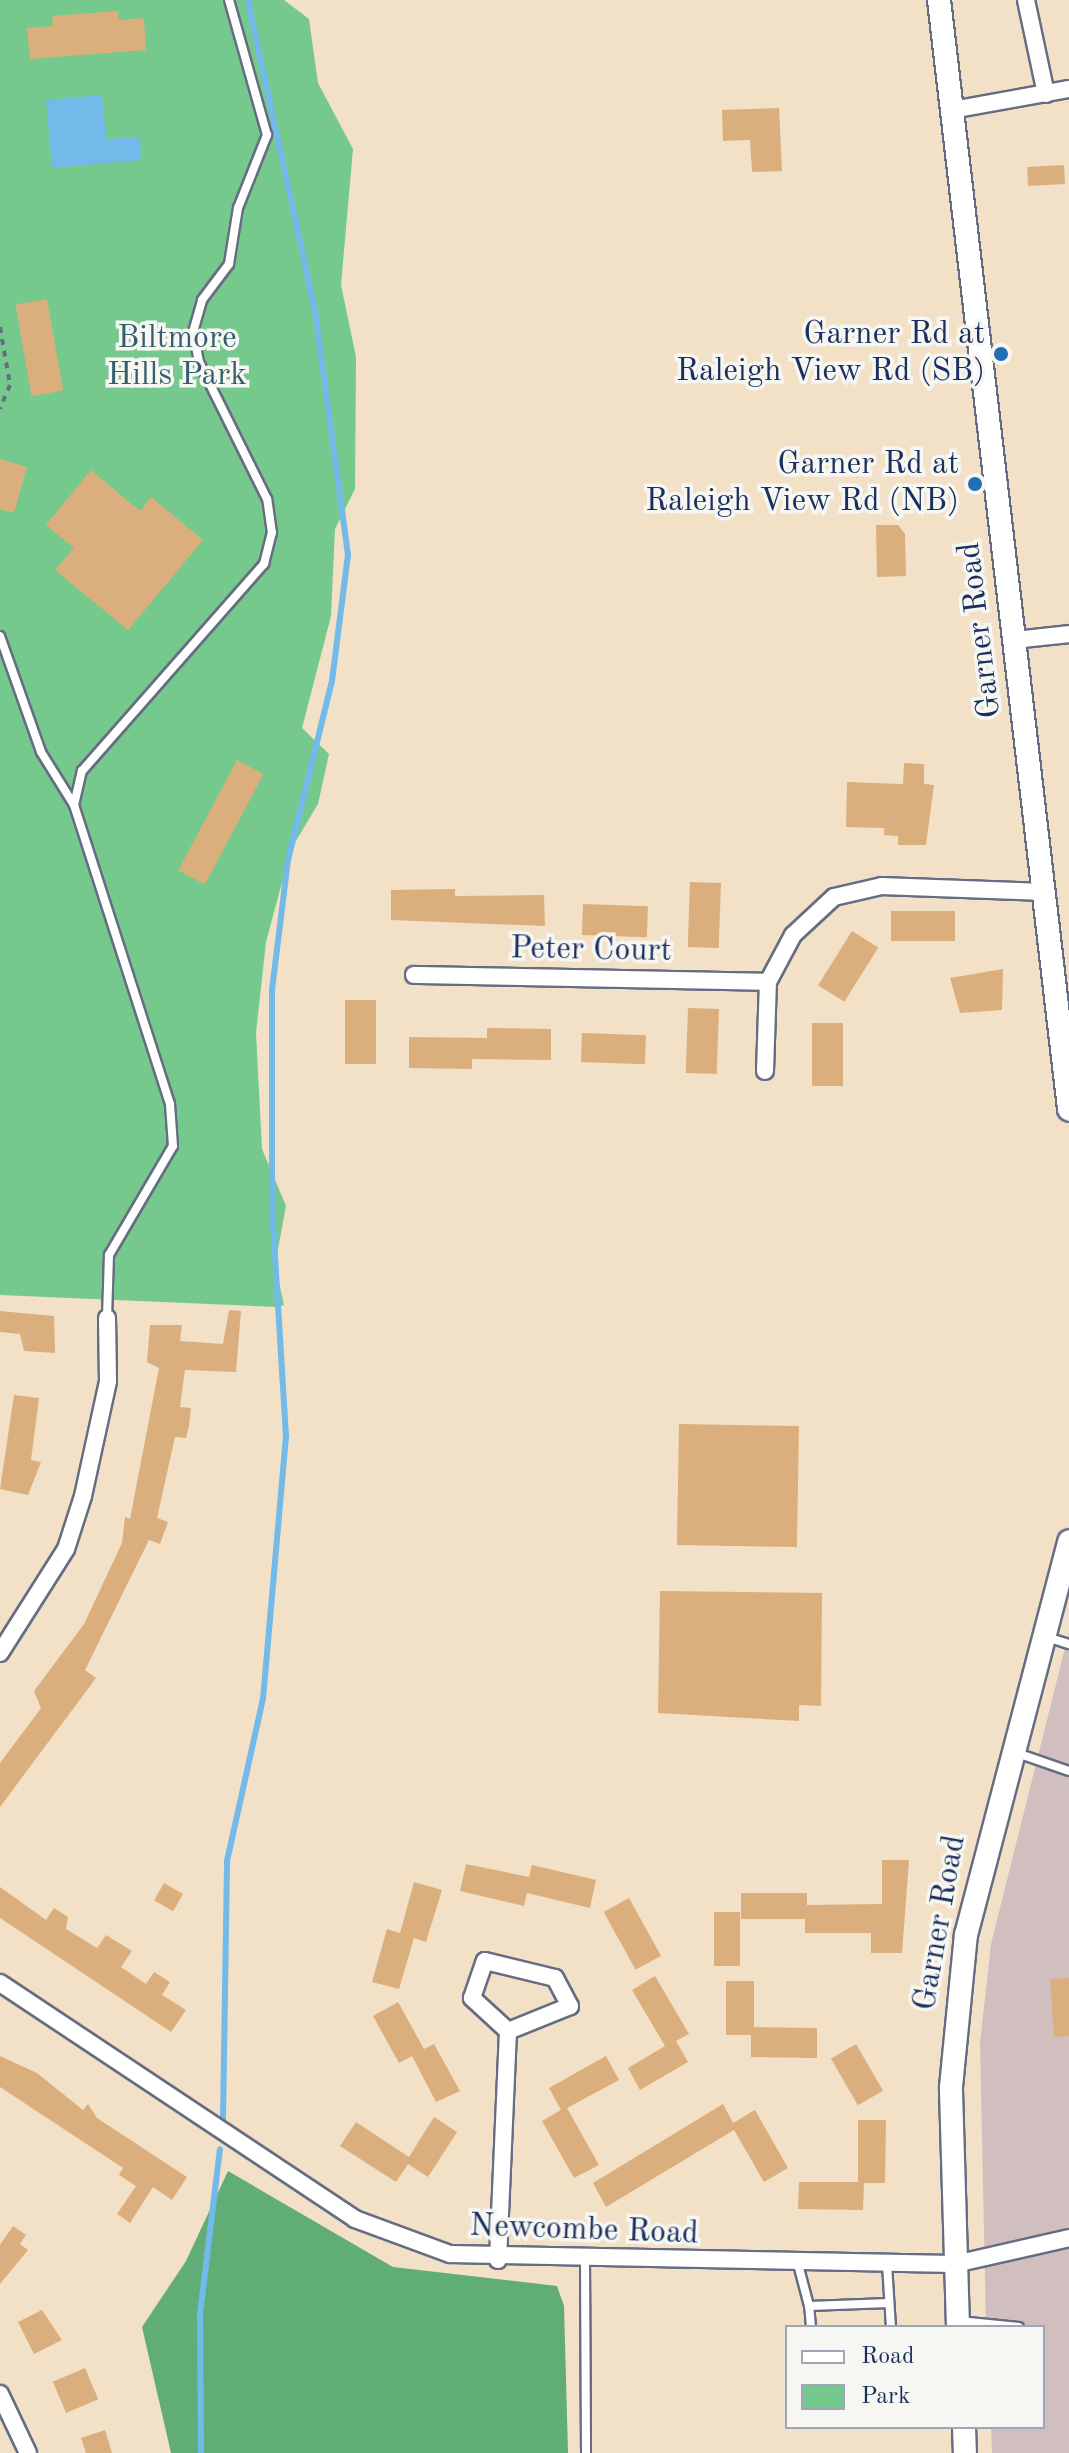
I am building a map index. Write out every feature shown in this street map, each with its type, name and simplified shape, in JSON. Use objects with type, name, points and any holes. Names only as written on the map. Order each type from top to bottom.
[{"type":"main road","name":"Garner Road","points":[[939,0],[1069,1109]]},
{"type":"main road","name":"Garner Road","points":[[958,2324],[953,2041],[966,1935],[1012,1751],[1066,1567],[1069,1541]]},
{"type":"main road","points":[[964,2429],[965,2453]]},
{"type":"street","points":[[1026,0],[1046,94]]},
{"type":"street","points":[[952,110],[1069,89]]},
{"type":"street","points":[[1014,640],[1069,634]]},
{"type":"street","points":[[765,1071],[768,982],[793,935],[834,897],[882,886],[1044,892]]},
{"type":"street","name":"Peter Court","points":[[414,975],[768,982]]},
{"type":"street","points":[[1,1650],[66,1549],[83,1496],[108,1381],[107,1318]]},
{"type":"street","points":[[498,2260],[508,2031],[472,1998],[485,1961],[555,1978],[570,2006],[508,2031]]},
{"type":"street","name":"Newcombe Road","points":[[0,1983],[355,2219],[409,2243],[498,2260],[955,2264],[1069,2238]]},
{"type":"street","points":[[0,2394],[28,2453]]},
{"type":"lane","points":[[74,805],[82,771],[264,564],[272,533],[267,499],[199,362],[193,332],[202,300],[229,264],[238,208],[267,135],[229,0]]},
{"type":"lane","points":[[0,636],[41,752],[74,805],[170,1104],[173,1146],[109,1255],[107,1318]]},
{"type":"lane","points":[[1044,1636],[1069,1644]]},
{"type":"lane","points":[[1012,1751],[1069,1771]]},
{"type":"lane","points":[[585,2261],[586,2453]]},
{"type":"lane","points":[[798,2264],[811,2325]]},
{"type":"lane","points":[[887,2264],[891,2325]]},
{"type":"lane","points":[[809,2306],[889,2303]]},
{"type":"lane","points":[[958,2324],[978,2325]]},
{"type":"path","points":[[0,327],[10,385],[0,409]]},
{"type":"shaded area","points":[[1069,1632],[1069,2453],[992,2453],[991,2429],[1045,2429],[1045,2325],[986,2325],[980,2043],[991,1944]]},
{"type":"green space","name":"Biltmore Hills Park","points":[[0,0],[284,0],[309,19],[318,83],[353,149],[341,285],[356,357],[355,489],[335,529],[331,616],[302,728],[329,754],[318,804],[291,849],[266,942],[256,1033],[262,1149],[286,1206],[275,1265],[284,1305],[278,1307],[0,1295]]},
{"type":"green space","points":[[228,2171],[393,2267],[557,2286],[564,2306],[568,2453],[171,2453],[142,2327],[186,2261]]},
{"type":"water","points":[[102,95],[106,139],[140,137],[141,160],[52,168],[46,100]]},
{"type":"building","points":[[118,11],[119,20],[144,18],[146,50],[30,59],[27,28],[53,26],[52,16]]},
{"type":"building","points":[[779,108],[782,171],[752,172],[750,140],[723,141],[722,110]]},
{"type":"building","points":[[1064,165],[1065,184],[1028,186],[1027,167]]},
{"type":"building","points":[[47,299],[63,391],[32,396],[15,305]]},
{"type":"building","points":[[0,459],[27,467],[14,513],[0,509]]},
{"type":"building","points":[[91,470],[140,511],[151,497],[203,540],[128,630],[55,570],[74,548],[46,525]]},
{"type":"building","points":[[876,525],[898,525],[905,534],[906,576],[877,577]]},
{"type":"building","points":[[237,760],[263,774],[205,884],[178,870]]},
{"type":"building","points":[[904,763],[924,764],[924,784],[934,785],[926,845],[898,845],[898,836],[884,835],[884,828],[846,827],[847,782],[903,784]]},
{"type":"building","points":[[690,882],[721,883],[719,948],[688,947]]},
{"type":"building","points":[[455,889],[455,896],[544,895],[545,926],[391,920],[391,890]]},
{"type":"building","points":[[583,904],[648,906],[647,937],[582,935]]},
{"type":"building","points":[[891,911],[955,911],[955,941],[891,941]]},
{"type":"building","points":[[852,931],[878,947],[844,1002],[818,985]]},
{"type":"building","points":[[1003,969],[1002,1010],[960,1013],[950,978]]},
{"type":"building","points":[[345,1000],[376,1000],[376,1064],[345,1064]]},
{"type":"building","points":[[688,1008],[719,1009],[717,1074],[686,1073]]},
{"type":"building","points":[[812,1023],[843,1023],[843,1086],[812,1086]]},
{"type":"building","points":[[487,1028],[551,1029],[551,1060],[472,1059],[472,1069],[409,1068],[409,1037],[487,1038]]},
{"type":"building","points":[[582,1033],[646,1035],[645,1064],[581,1062]]},
{"type":"building","points":[[229,1310],[241,1311],[236,1372],[185,1370],[180,1407],[191,1408],[189,1426],[186,1438],[175,1437],[157,1518],[168,1522],[160,1544],[149,1540],[85,1670],[96,1678],[0,1807],[0,1763],[41,1708],[34,1691],[84,1624],[122,1543],[125,1517],[130,1519],[159,1368],[147,1362],[150,1325],[182,1325],[180,1341],[223,1344]]},
{"type":"building","points":[[0,1311],[54,1316],[55,1353],[24,1351],[20,1334],[0,1332]]},
{"type":"building","points":[[14,1395],[39,1398],[31,1460],[41,1462],[28,1495],[0,1489]]},
{"type":"building","points":[[679,1424],[799,1426],[797,1547],[677,1545]]},
{"type":"building","points":[[660,1591],[822,1593],[821,1706],[799,1705],[799,1721],[658,1713]]},
{"type":"building","points":[[882,1860],[909,1860],[902,1953],[871,1953],[871,1933],[805,1933],[805,1919],[741,1919],[741,1893],[807,1893],[807,1905],[882,1904]]},
{"type":"building","points":[[466,1864],[529,1877],[532,1865],[596,1880],[590,1908],[527,1893],[524,1906],[460,1891]]},
{"type":"building","points":[[414,1882],[442,1890],[426,1942],[414,1938],[399,1989],[372,1982],[387,1929],[400,1933]]},
{"type":"building","points":[[164,1883],[183,1894],[173,1911],[154,1900]]},
{"type":"building","points":[[0,1887],[46,1920],[54,1908],[68,1917],[66,1929],[97,1948],[106,1935],[132,1951],[121,1967],[146,1984],[154,1972],[170,1982],[162,1995],[186,2010],[171,2032],[0,1918]]},
{"type":"building","points":[[629,1898],[661,1956],[636,1970],[604,1912]]},
{"type":"building","points":[[714,1912],[740,1912],[740,1966],[714,1966]]},
{"type":"building","points":[[655,1976],[689,2034],[676,2041],[688,2062],[640,2090],[628,2068],[665,2046],[632,1990]]},
{"type":"building","points":[[1069,1978],[1069,2036],[1054,2037],[1050,1979]]},
{"type":"building","points":[[726,1981],[754,1981],[754,2027],[817,2028],[817,2058],[751,2057],[751,2035],[726,2035]]},
{"type":"building","points":[[398,2002],[424,2049],[434,2044],[460,2091],[436,2102],[412,2056],[399,2063],[373,2016]]},
{"type":"building","points":[[856,2044],[883,2091],[858,2105],[831,2058]]},
{"type":"building","points":[[0,2056],[37,2073],[83,2110],[88,2104],[97,2118],[187,2177],[172,2200],[153,2187],[130,2223],[117,2214],[136,2186],[119,2175],[123,2168],[0,2087]]},
{"type":"building","points":[[606,2056],[619,2080],[567,2108],[599,2165],[574,2178],[542,2121],[561,2110],[549,2088]]},
{"type":"building","points":[[723,2104],[733,2123],[755,2110],[788,2168],[764,2182],[734,2130],[606,2207],[593,2183]]},
{"type":"building","points":[[434,2117],[457,2132],[428,2177],[408,2164],[396,2182],[340,2146],[356,2122],[409,2157]]},
{"type":"building","points":[[858,2120],[886,2120],[885,2183],[864,2183],[863,2210],[798,2209],[799,2182],[858,2182]]},
{"type":"building","points":[[13,2226],[26,2235],[20,2244],[28,2250],[0,2284],[0,2245]]},
{"type":"building","points":[[42,2310],[62,2340],[34,2354],[18,2322]]},
{"type":"building","points":[[85,2368],[98,2399],[66,2413],[53,2382]]},
{"type":"building","points":[[105,2430],[112,2453],[86,2453],[81,2438]]},
{"type":"waterway","points":[[223,2119],[227,1861],[263,1699],[286,1436],[272,1205],[272,990],[288,860],[332,681],[348,555],[315,311],[248,0]]},
{"type":"waterway","points":[[201,2453],[200,2314],[220,2149]]},
{"type":"place","name":"Garner Rd at Raleigh View Rd (SB)","points":[[1001,354]]},
{"type":"place","name":"Garner Rd at Raleigh View Rd (NB)","points":[[975,484]]}]
